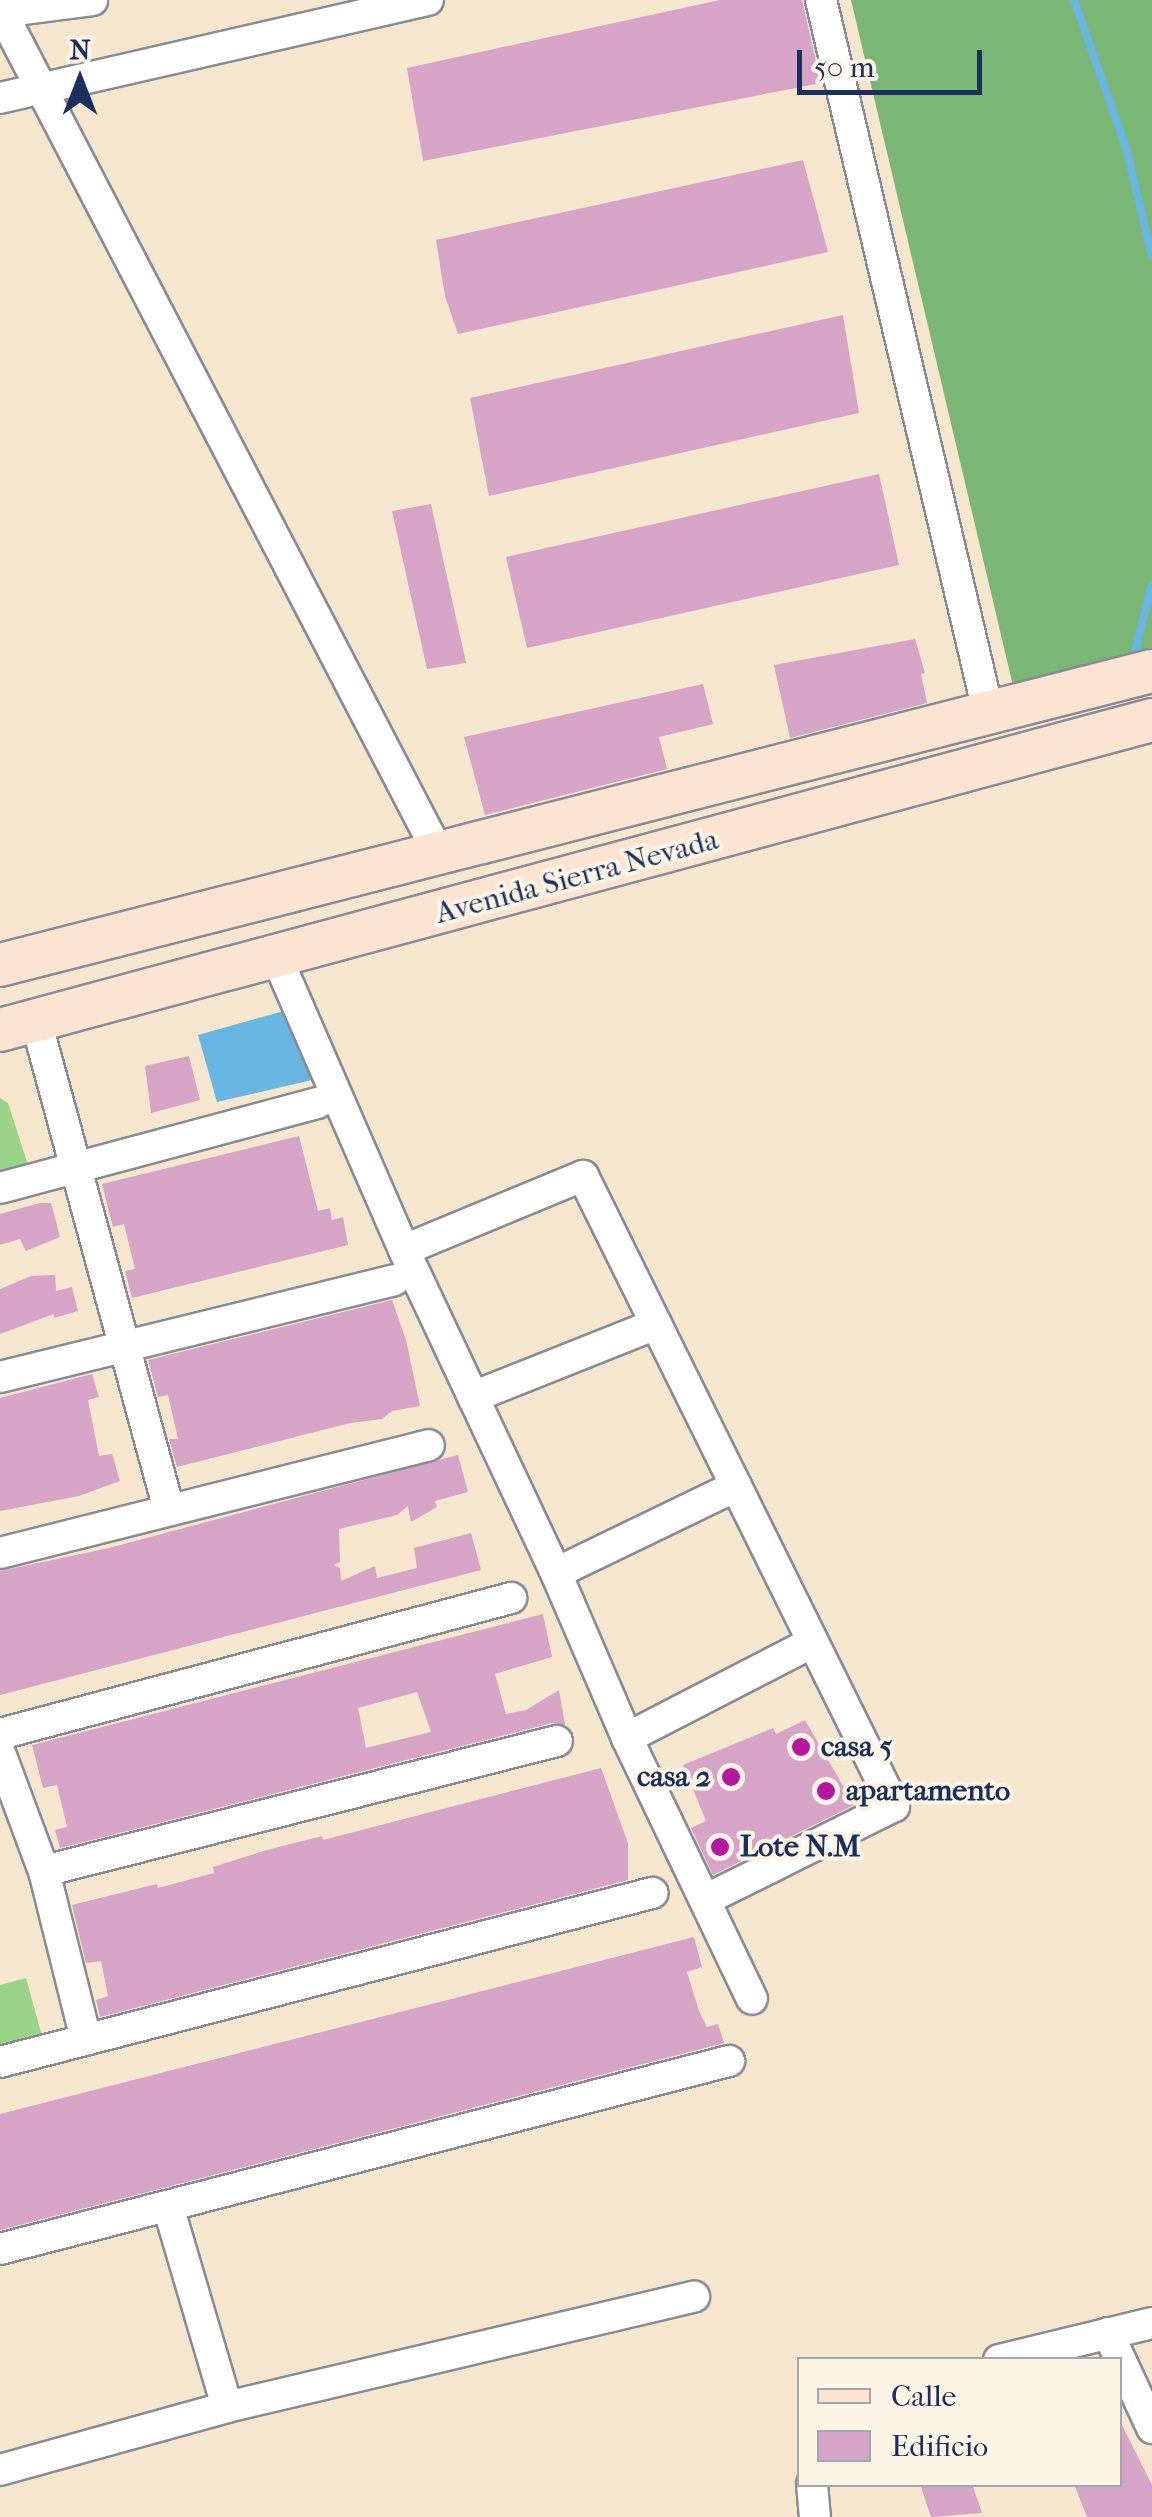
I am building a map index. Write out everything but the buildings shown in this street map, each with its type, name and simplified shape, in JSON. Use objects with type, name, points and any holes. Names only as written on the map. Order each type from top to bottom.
[{"type":"main road","name":"Avenida Sierra Nevada","points":[[0,965],[1152,671]]},
{"type":"main road","name":"Avenida Sierra Nevada","points":[[18,1026],[1152,720]]},
{"type":"street","points":[[0,98],[428,0]]},
{"type":"street","points":[[821,0],[990,715]]},
{"type":"street","points":[[78,1],[1,11],[38,89],[439,854]]},
{"type":"street","points":[[277,958],[404,1250],[556,1573],[627,1738],[752,1999]]},
{"type":"street","points":[[18,1026],[75,1167],[168,1510]]},
{"type":"street","points":[[0,1188],[318,1103]]},
{"type":"street","points":[[404,1250],[583,1176],[894,1806],[704,1900]]},
{"type":"street","points":[[0,1377],[394,1280]]},
{"type":"street","points":[[474,1397],[656,1324]]},
{"type":"street","points":[[0,1553],[429,1445]]},
{"type":"street","points":[[556,1573],[736,1486]]},
{"type":"street","points":[[0,1734],[511,1598]]},
{"type":"street","points":[[627,1738],[813,1642]]},
{"type":"street","points":[[44,1871],[557,1740]]},
{"type":"street","points":[[0,1753],[44,1871],[86,2039]]},
{"type":"street","points":[[0,2062],[652,1892]]},
{"type":"street","points":[[0,2249],[730,2061]]},
{"type":"street","points":[[168,2206],[227,2406]]},
{"type":"street","points":[[0,2470],[227,2406],[694,2296]]},
{"type":"street","points":[[1011,2357],[1152,2322]]},
{"type":"street","points":[[1108,2333],[1119,2357]]},
{"type":"street","points":[[1122,2363],[1152,2428]]},
{"type":"street","points":[[812,2487],[815,2517]]},
{"type":"green space","points":[[851,0],[1152,0],[1152,671],[1018,707]]},
{"type":"green space","points":[[0,1098],[8,1103],[28,1165],[0,1172]]},
{"type":"green space","points":[[26,1978],[45,2047],[0,2059],[0,1985]]},
{"type":"water","points":[[284,1011],[312,1080],[217,1102],[198,1035]]},
{"type":"waterway","points":[[1074,0],[1126,148],[1152,256]]},
{"type":"waterway","points":[[1132,663],[1152,584]]},
{"type":"place","name":"casa 5","points":[[801,1747]]},
{"type":"place","name":"casa 2","points":[[731,1777]]},
{"type":"place","name":"apartamento","points":[[826,1791]]},
{"type":"place","name":"Lote N.M","points":[[720,1847]]}]
